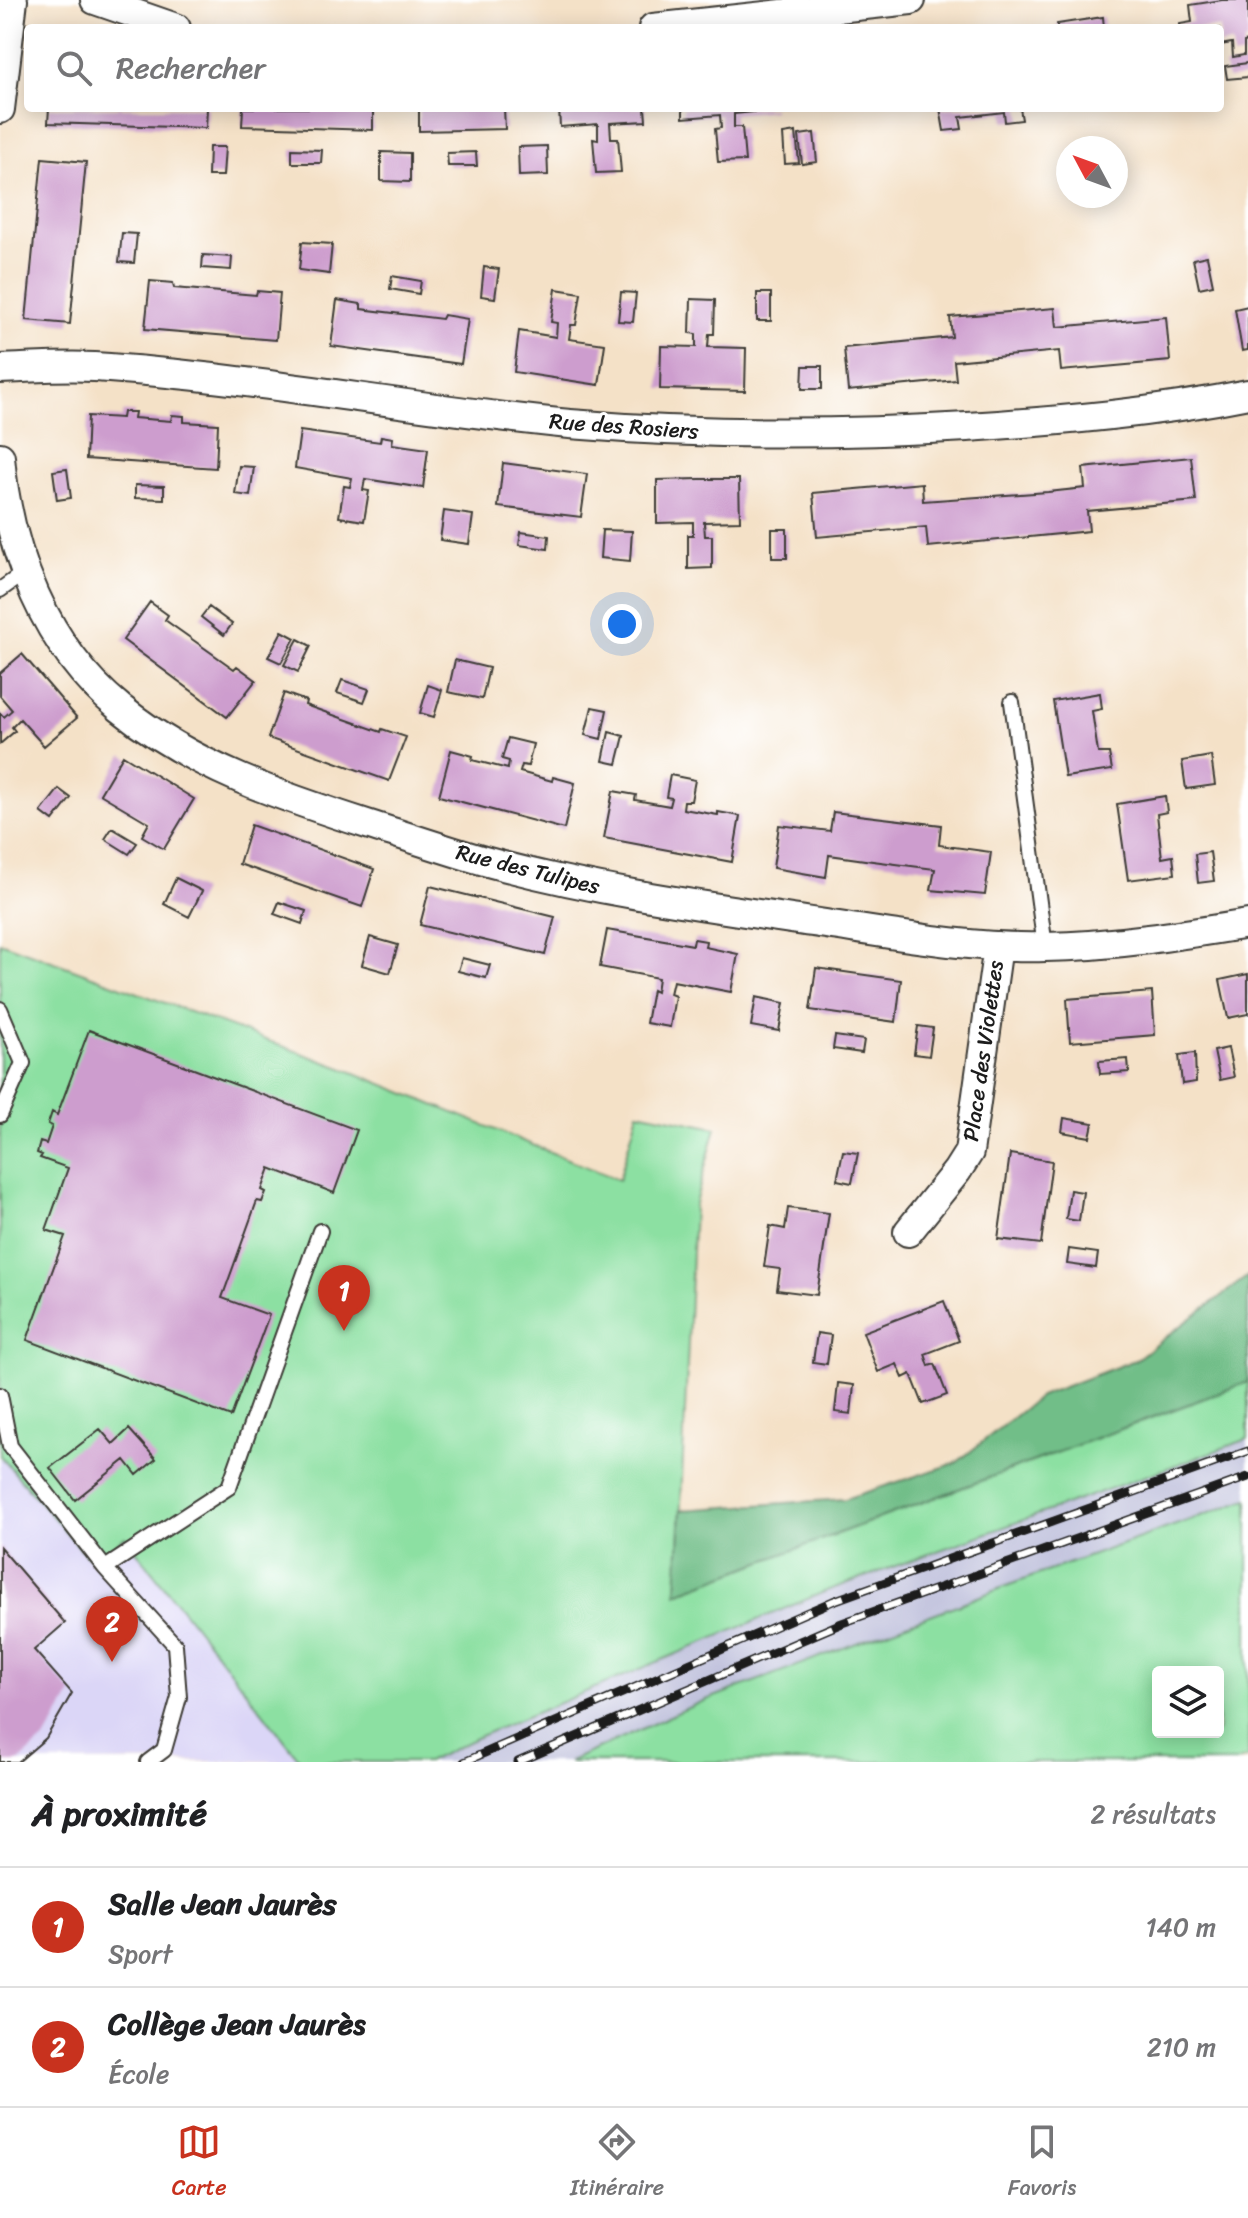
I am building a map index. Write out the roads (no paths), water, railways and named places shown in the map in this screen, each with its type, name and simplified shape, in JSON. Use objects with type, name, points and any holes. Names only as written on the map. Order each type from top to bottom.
[{"type":"street","points":[[0,109],[13,0]]},
{"type":"street","points":[[95,0],[164,24]]},
{"type":"street","points":[[689,24],[898,1]]},
{"type":"street","name":"Rue des Rosiers","points":[[0,369],[92,367],[230,380],[568,423],[785,435],[1058,422],[1248,394]]},
{"type":"street","name":"Rue des Tulipes","points":[[0,457],[9,521],[25,572],[53,630],[79,666],[118,706],[160,736],[218,770],[295,801],[488,862],[591,886],[769,916],[998,946],[1113,943],[1248,924]]},
{"type":"street","name":"Place des Violettes","points":[[908,1232],[969,1152],[998,946]]},
{"type":"lane","points":[[0,590],[25,572]]},
{"type":"lane","points":[[1012,702],[1045,947]]},
{"type":"lane","points":[[0,1009],[23,1063],[0,1115]]},
{"type":"lane","points":[[105,1568],[229,1487],[320,1231]]},
{"type":"lane","points":[[0,1395],[10,1446],[105,1568],[175,1645],[179,1697],[164,1750],[148,1762]]},
{"type":"railway","points":[[464,1762],[833,1601],[1248,1451]]},
{"type":"railway","points":[[518,1762],[842,1623],[1248,1477]]},
{"type":"place","name":"Salle Jean Jaurès","points":[[344,1331]]},
{"type":"place","name":"Collège Jean Jaurès","points":[[112,1662]]}]
